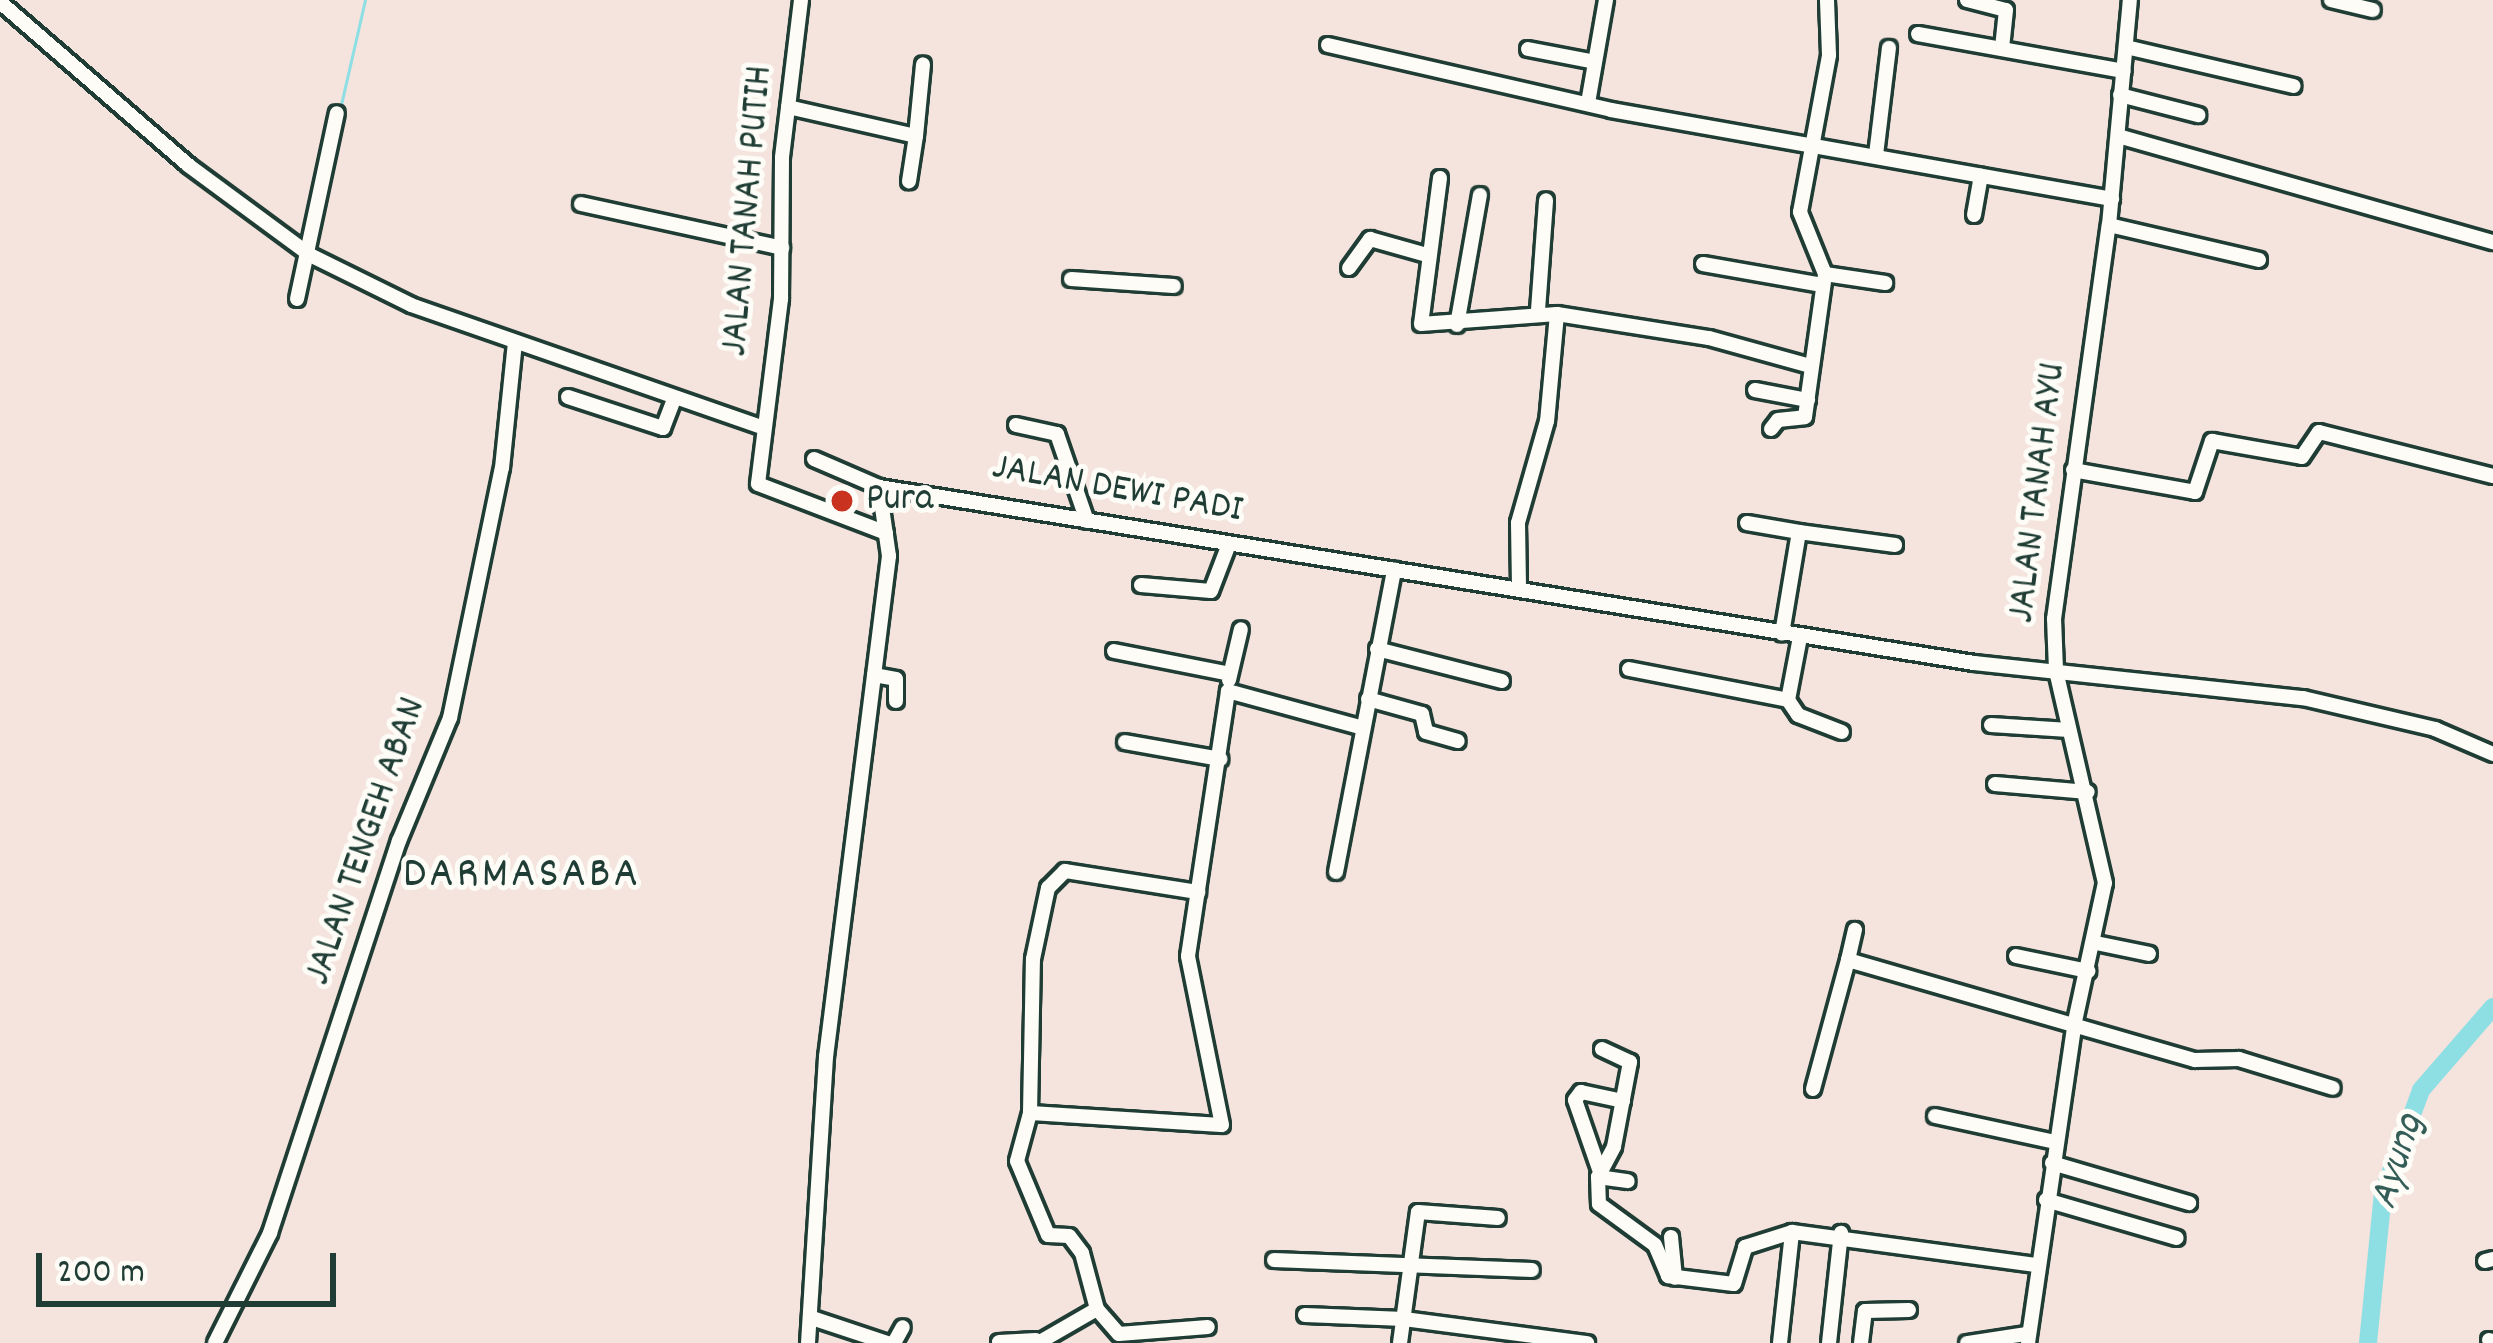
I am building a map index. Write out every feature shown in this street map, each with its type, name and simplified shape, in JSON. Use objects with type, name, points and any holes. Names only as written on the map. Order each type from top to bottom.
[{"type":"street","name":"JALAN TANAH PUTIH","points":[[801,0],[758,484],[886,533]]},
{"type":"street","points":[[1588,103],[1606,0]]},
{"type":"street","points":[[1771,429],[1778,420],[1804,418],[1808,400],[1823,279],[1801,222],[1829,55],[1827,0]]},
{"type":"street","points":[[1967,0],[2006,10],[2002,49]]},
{"type":"street","name":"JALAN TANAH AYU","points":[[2027,1339],[2074,1026],[2096,943],[2104,862],[2056,670],[2055,601],[2109,225],[2130,0]]},
{"type":"street","points":[[2331,0],[2373,10]]},
{"type":"street","points":[[0,2],[188,164],[311,256],[515,343],[761,427]]},
{"type":"street","points":[[1918,34],[2124,71]]},
{"type":"street","points":[[1328,45],[1588,103],[2111,199]]},
{"type":"street","points":[[2126,47],[2294,86]]},
{"type":"street","points":[[1876,155],[1889,48]]},
{"type":"street","points":[[1528,50],[1595,62]]},
{"type":"street","points":[[909,182],[923,64]]},
{"type":"street","points":[[2120,95],[2198,115]]},
{"type":"street","points":[[788,107],[916,136]]},
{"type":"street","points":[[297,298],[311,256],[337,113]]},
{"type":"street","points":[[2118,136],[2493,242]]},
{"type":"street","points":[[1974,215],[1981,176]]},
{"type":"street","points":[[1440,178],[1420,322],[1457,325],[1538,310],[1605,325],[1652,328],[1811,366]]},
{"type":"street","points":[[1457,325],[1480,195]]},
{"type":"street","points":[[1538,310],[1546,200]]},
{"type":"street","points":[[581,204],[782,248]]},
{"type":"street","points":[[2109,225],[2259,260]]},
{"type":"street","points":[[1349,268],[1370,239],[1427,255]]},
{"type":"street","points":[[1703,264],[1885,283]]},
{"type":"street","points":[[1070,279],[1174,286]]},
{"type":"street","points":[[1525,586],[1518,523],[1547,421],[1557,314]]},
{"type":"street","name":"JALAN TENGEH ABAN","points":[[215,1343],[270,1233],[399,841],[450,718],[502,467],[515,343]]},
{"type":"street","points":[[1755,390],[1808,400]]},
{"type":"street","points":[[568,397],[663,428],[674,399]]},
{"type":"street","points":[[1016,424],[1057,434],[1085,521]]},
{"type":"street","points":[[2073,470],[2195,493],[2212,441],[2302,457],[2319,432],[2493,476]]},
{"type":"street","name":"JALAN DEWI PADI","points":[[814,459],[879,487],[1394,570],[1525,586],[1800,637],[2302,698],[2434,729],[2493,754]]},
{"type":"street","points":[[808,1343],[826,1057],[874,675],[886,533],[879,487]]},
{"type":"street","points":[[1747,523],[1895,545]]},
{"type":"street","points":[[1782,634],[1799,532]]},
{"type":"street","points":[[1141,584],[1211,591],[1229,544]]},
{"type":"street","points":[[1336,872],[1394,570]]},
{"type":"street","points":[[1030,1113],[1222,1125],[1188,956],[1230,674],[1241,629]]},
{"type":"street","points":[[1800,637],[1788,700],[1798,715],[1842,732]]},
{"type":"street","points":[[1377,649],[1502,681]]},
{"type":"street","points":[[1114,651],[1230,674]]},
{"type":"street","points":[[1629,669],[1788,700]]},
{"type":"street","points":[[874,675],[896,679],[896,701]]},
{"type":"street","points":[[1228,691],[1363,728]]},
{"type":"street","points":[[1368,699],[1422,714],[1426,732],[1458,741]]},
{"type":"street","points":[[1990,725],[2069,730]]},
{"type":"street","points":[[1125,742],[1220,759]]},
{"type":"street","points":[[1996,784],[2088,792]]},
{"type":"street","points":[[1198,892],[1064,872],[1052,879],[1033,959],[1030,1113],[1017,1161],[1048,1235],[1069,1236],[1082,1253],[1097,1309],[1119,1334],[1208,1327]]},
{"type":"street","points":[[1813,1089],[1855,930]]},
{"type":"street","points":[[2096,943],[2149,954]]},
{"type":"street","points":[[2016,956],[2088,971]]},
{"type":"street","points":[[1847,960],[2195,1060],[2239,1059],[2332,1088]]},
{"type":"street","points":[[1599,1173],[1614,1147],[1630,1058],[1602,1049]]},
{"type":"street","points":[[1623,1101],[1581,1092],[1575,1100],[1599,1173],[1605,1212],[1648,1238],[1675,1278]]},
{"type":"street","points":[[1935,1116],[2055,1142]]},
{"type":"street","points":[[2052,1163],[2188,1203]]},
{"type":"street","points":[[1599,1173],[1628,1181]]},
{"type":"street","points":[[2046,1200],[2177,1238]]},
{"type":"street","points":[[1400,1343],[1418,1213],[1498,1218]]},
{"type":"street","points":[[1675,1278],[1734,1284],[1745,1247],[1792,1232],[1841,1233],[2036,1265]]},
{"type":"street","points":[[1780,1343],[1792,1232]]},
{"type":"street","points":[[1829,1343],[1841,1233]]},
{"type":"street","points":[[1671,1237],[1675,1278]]},
{"type":"street","points":[[1274,1260],[1411,1261],[1532,1270]]},
{"type":"street","points":[[999,1342],[1040,1338],[1097,1309]]},
{"type":"street","points":[[1861,1343],[1865,1311],[1909,1310]]},
{"type":"street","points":[[1305,1316],[1404,1318],[1587,1343]]},
{"type":"street","points":[[812,1318],[891,1343],[903,1327]]},
{"type":"street","points":[[1966,1343],[2027,1339]]},
{"type":"waterway","points":[[340,109],[365,0]]},
{"type":"waterway","name":"Ayung","points":[[2368,1343],[2383,1193],[2421,1090],[2493,1007]]},
{"type":"place","name":"Pura","points":[[842,501]]},
{"type":"district","name":"DARMASABA","points":[[522,877]]}]
